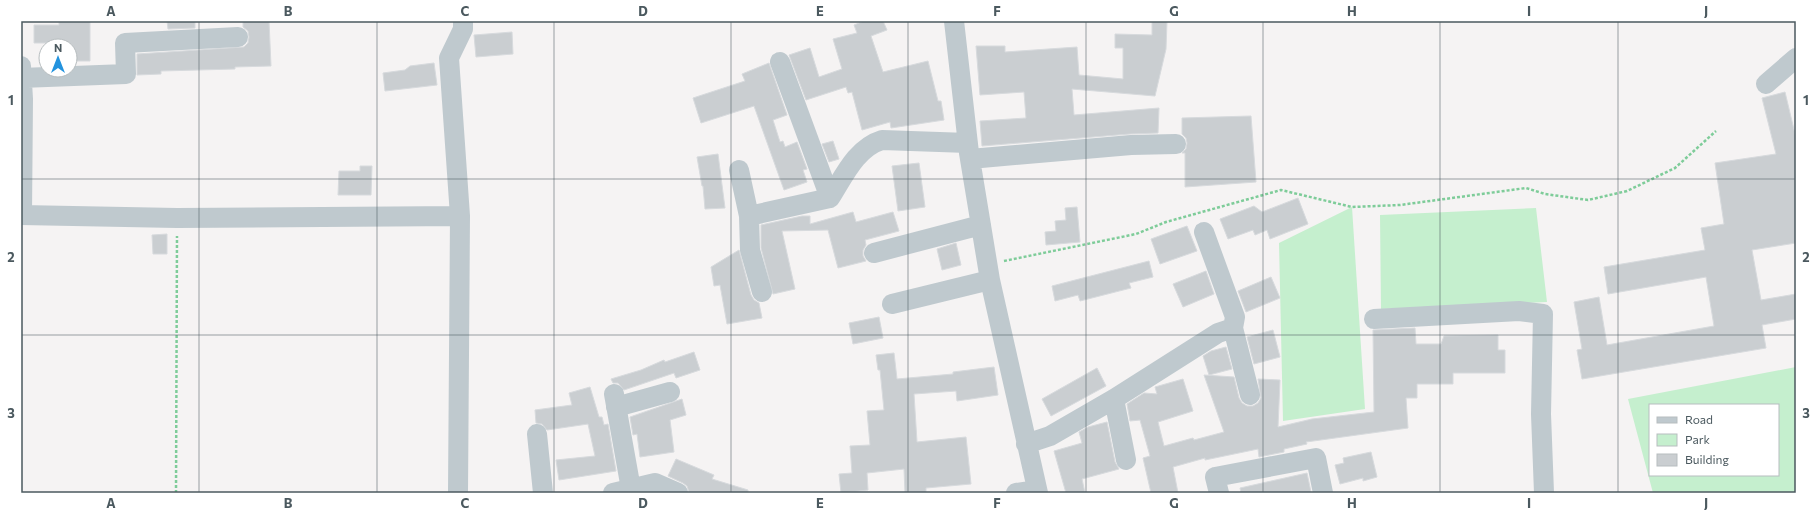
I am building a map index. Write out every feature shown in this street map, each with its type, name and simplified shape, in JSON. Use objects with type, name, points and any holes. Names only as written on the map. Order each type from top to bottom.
[{"type":"street","points":[[458,493],[460,216],[449,58],[463,29],[463,21]]},
{"type":"street","points":[[954,21],[969,151],[990,280],[1037,491],[1016,493]]},
{"type":"street","points":[[238,37],[125,43],[126,74],[21,74],[23,99],[21,215],[177,218],[460,216]]},
{"type":"street","points":[[1766,84],[1796,58]]},
{"type":"street","points":[[780,62],[830,198]]},
{"type":"street","points":[[749,216],[830,198],[861,151],[872,143],[882,140],[969,151],[1176,144]]},
{"type":"street","points":[[739,170],[749,216],[750,250],[762,292]]},
{"type":"street","points":[[874,253],[981,225]]},
{"type":"street","points":[[1204,232],[1235,316],[1233,328],[1250,395]]},
{"type":"street","points":[[892,304],[990,280]]},
{"type":"street","points":[[1374,319],[1519,311],[1543,314],[1540,414],[1544,493]]},
{"type":"street","points":[[1026,444],[1050,436],[1114,399],[1218,333],[1233,328]]},
{"type":"street","points":[[670,392],[615,401],[622,491],[655,483],[678,493]]},
{"type":"street","points":[[1114,399],[1126,460]]},
{"type":"street","points":[[537,434],[543,493]]},
{"type":"street","points":[[1219,493],[1215,477],[1316,458],[1323,493]]},
{"type":"path","points":[[1400,205],[1526,188],[1545,194],[1588,200],[1627,191],[1675,168],[1716,131]]},
{"type":"path","points":[[176,493],[177,218]]},
{"type":"green space","points":[[1352,207],[1365,409],[1283,421],[1279,243]]},
{"type":"green space","points":[[1536,208],[1547,302],[1381,309],[1380,215]]},
{"type":"green space","points":[[1796,367],[1796,493],[1653,493],[1628,399]]},
{"type":"building","points":[[59,21],[90,21],[90,61],[78,61],[78,38],[38,38],[38,43],[34,43],[34,25],[59,25]]},
{"type":"building","points":[[167,21],[195,21],[195,28],[168,29]]},
{"type":"building","points":[[243,21],[269,21],[271,66],[235,67],[235,69],[161,71],[161,74],[137,75],[137,54],[244,47],[248,43],[249,37],[248,31],[243,27]]},
{"type":"building","points":[[864,21],[883,21],[887,30],[871,36],[883,72],[928,61],[938,101],[941,101],[944,120],[891,128],[890,122],[862,130],[852,92],[848,93],[846,87],[806,100],[789,55],[810,48],[819,77],[842,69],[833,39],[857,33],[854,25]]},
{"type":"building","points":[[1152,21],[1167,21],[1166,49],[1155,96],[1072,89],[1074,115],[1159,108],[1158,133],[982,146],[980,121],[1026,118],[1024,92],[980,95],[976,46],[1005,46],[1005,52],[1077,47],[1079,75],[1123,79],[1123,48],[1115,48],[1115,34],[1152,35]]},
{"type":"building","points":[[512,32],[513,54],[476,57],[474,35]]},
{"type":"building","points":[[434,63],[437,85],[385,91],[383,73],[405,70],[410,66]]},
{"type":"building","points":[[769,63],[787,115],[773,120],[780,142],[783,141],[785,147],[797,142],[807,169],[803,170],[807,182],[784,190],[754,106],[701,123],[693,98],[745,81],[742,74]]},
{"type":"building","points":[[1785,92],[1796,138],[1796,243],[1752,250],[1761,300],[1796,294],[1796,319],[1762,325],[1766,348],[1582,379],[1577,350],[1582,349],[1574,302],[1599,297],[1607,345],[1714,326],[1706,277],[1608,294],[1604,267],[1705,250],[1701,228],[1724,224],[1715,163],[1776,154],[1762,98]]},
{"type":"building","points":[[1251,116],[1256,182],[1185,187],[1185,153],[1182,153],[1186,149],[1187,143],[1186,138],[1182,134],[1182,118]]},
{"type":"building","points":[[833,141],[839,159],[829,162],[822,144]]},
{"type":"building","points":[[718,154],[725,208],[705,209],[703,186],[697,157]]},
{"type":"building","points":[[919,163],[925,207],[898,211],[892,166]]},
{"type":"building","points":[[360,166],[372,166],[371,195],[338,195],[339,171],[360,171]]},
{"type":"building","points":[[1298,198],[1308,224],[1270,239],[1267,230],[1255,235],[1253,230],[1228,239],[1220,219],[1254,206],[1262,212]]},
{"type":"building","points":[[1077,207],[1080,242],[1046,245],[1045,232],[1056,231],[1055,221],[1066,220],[1065,208]]},
{"type":"building","points":[[853,212],[856,222],[893,212],[899,231],[865,240],[866,245],[863,250],[863,256],[866,261],[838,268],[828,230],[782,231],[795,289],[773,294],[761,248],[761,225],[802,216],[810,216],[810,224]]},
{"type":"building","points":[[1187,226],[1197,251],[1160,264],[1151,239]]},
{"type":"building","points":[[167,234],[167,254],[153,254],[152,235]]},
{"type":"building","points":[[956,243],[961,265],[942,270],[937,249]]},
{"type":"building","points":[[739,250],[751,295],[754,300],[759,303],[762,318],[727,324],[720,285],[714,286],[711,267]]},
{"type":"building","points":[[1149,261],[1153,277],[1129,283],[1131,288],[1080,301],[1078,295],[1055,301],[1052,286]]},
{"type":"building","points":[[1206,271],[1214,294],[1183,307],[1173,284]]},
{"type":"building","points":[[1271,277],[1280,298],[1246,312],[1238,291]]},
{"type":"building","points":[[879,317],[883,338],[853,344],[849,323]]},
{"type":"building","points":[[1415,328],[1416,344],[1441,344],[1444,336],[1498,335],[1498,350],[1505,350],[1505,373],[1453,373],[1453,384],[1417,384],[1417,398],[1406,398],[1408,428],[1306,442],[1307,444],[1284,449],[1284,452],[1259,457],[1258,449],[1205,460],[1205,458],[1173,467],[1178,493],[1151,493],[1143,458],[1150,456],[1140,420],[1130,421],[1127,404],[1144,393],[1157,394],[1155,387],[1183,379],[1193,411],[1158,422],[1164,446],[1193,438],[1194,440],[1224,432],[1204,375],[1234,377],[1239,398],[1242,403],[1247,406],[1253,406],[1258,403],[1261,398],[1258,379],[1280,380],[1278,427],[1312,419],[1374,412],[1373,330]]},
{"type":"building","points":[[1273,330],[1280,357],[1254,364],[1247,337]]},
{"type":"building","points":[[1226,347],[1232,369],[1209,375],[1203,356],[1211,351]]},
{"type":"building","points":[[694,352],[700,370],[676,378],[674,373],[624,390],[618,383],[613,383],[611,379],[641,370],[664,360],[665,362]]},
{"type":"building","points":[[894,353],[897,379],[953,374],[953,372],[994,367],[998,395],[957,401],[956,391],[914,394],[917,442],[966,437],[971,484],[926,488],[926,493],[905,493],[904,469],[867,473],[868,490],[841,493],[839,474],[852,473],[850,446],[870,445],[867,411],[884,410],[880,370],[878,370],[876,355]]},
{"type":"building","points":[[1097,368],[1106,386],[1051,416],[1042,399]]},
{"type":"building","points":[[590,387],[599,417],[602,417],[604,425],[608,424],[616,471],[559,480],[556,460],[595,456],[588,424],[547,430],[542,424],[536,423],[535,410],[572,405],[569,393]]},
{"type":"building","points":[[682,399],[686,415],[670,420],[674,452],[640,457],[637,434],[633,435],[630,417]]},
{"type":"building","points":[[1107,422],[1115,462],[1119,469],[1082,479],[1085,493],[1066,493],[1054,451],[1082,443],[1079,432],[1088,427]]},
{"type":"building","points":[[1371,452],[1377,477],[1363,481],[1363,478],[1340,484],[1335,465],[1344,463],[1343,458]]},
{"type":"building","points":[[676,459],[714,475],[712,479],[748,490],[748,493],[689,492],[687,486],[668,476]]},
{"type":"building","points":[[1307,473],[1311,492],[1241,493],[1240,488]]}]
